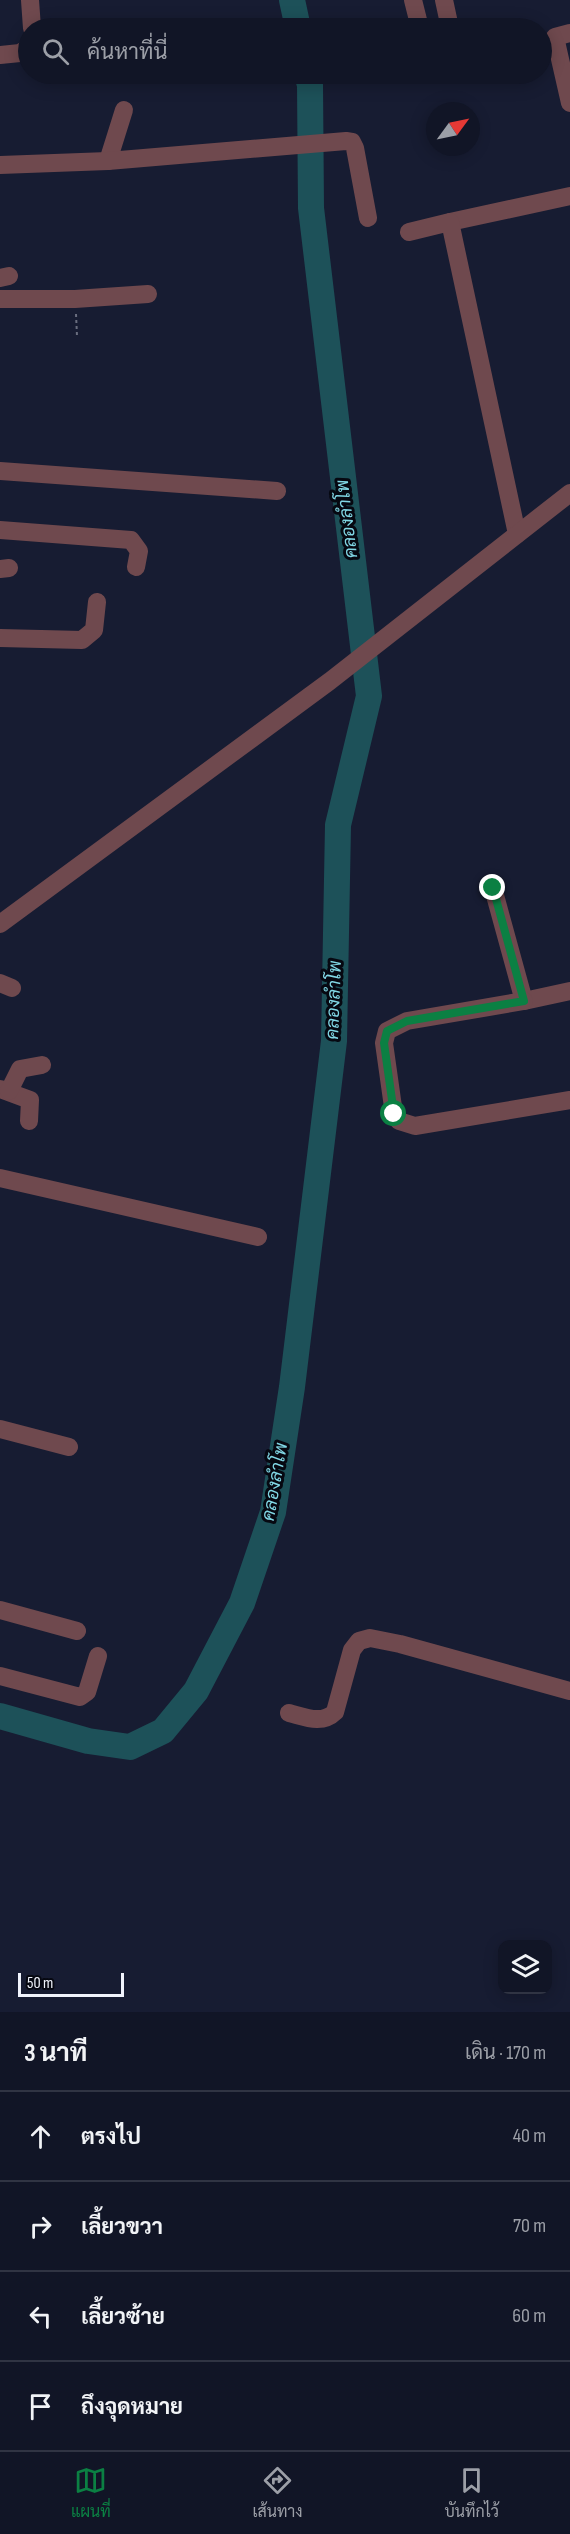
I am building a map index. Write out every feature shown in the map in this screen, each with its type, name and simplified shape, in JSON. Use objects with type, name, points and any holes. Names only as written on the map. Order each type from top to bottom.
[{"type":"street","points":[[30,0],[32,18]]},
{"type":"street","points":[[413,0],[418,18]]},
{"type":"street","points":[[444,0],[448,18]]},
{"type":"street","points":[[556,37],[570,103]]},
{"type":"street","points":[[0,55],[18,53]]},
{"type":"street","points":[[108,161],[124,110]]},
{"type":"street","points":[[0,165],[108,161],[352,142],[368,218]]},
{"type":"street","points":[[409,232],[570,196]]},
{"type":"street","points":[[450,222],[517,534]]},
{"type":"street","points":[[0,299],[75,299],[148,294]]},
{"type":"street","points":[[0,471],[277,491]]},
{"type":"street","points":[[0,924],[330,681],[570,494]]},
{"type":"street","points":[[0,530],[131,540],[139,551],[136,567]]},
{"type":"street","points":[[0,638],[82,640],[94,630],[97,602]]},
{"type":"street","points":[[493,888],[524,1001]]},
{"type":"street","points":[[570,991],[407,1021],[387,1031],[384,1043],[394,1114],[399,1121],[415,1126],[570,1100]]},
{"type":"street","points":[[29,1121],[30,1100],[5,1090],[20,1069],[42,1065]]},
{"type":"street","points":[[0,1178],[258,1237]]},
{"type":"street","points":[[0,1429],[69,1448]]},
{"type":"street","points":[[0,1610],[77,1631]]},
{"type":"street","points":[[289,1713],[323,1720],[331,1716],[335,1712],[352,1650],[359,1641],[370,1638],[400,1644],[570,1691]]},
{"type":"street","points":[[0,1676],[80,1697],[87,1692],[98,1656]]},
{"type":"path","points":[[75,299],[77,336]]},
{"type":"waterway","name":"คลองลำโพ","points":[[292,0],[296,18]]},
{"type":"waterway","name":"คลองลำโพ","points":[[0,1716],[88,1741],[130,1747],[163,1731],[196,1691],[242,1603],[273,1512],[292,1387],[334,1041],[338,825],[369,696],[311,208],[310,84]]},
{"type":"route","points":[[394,1114],[384,1043],[387,1031],[407,1021],[524,1001],[493,888]]}]
